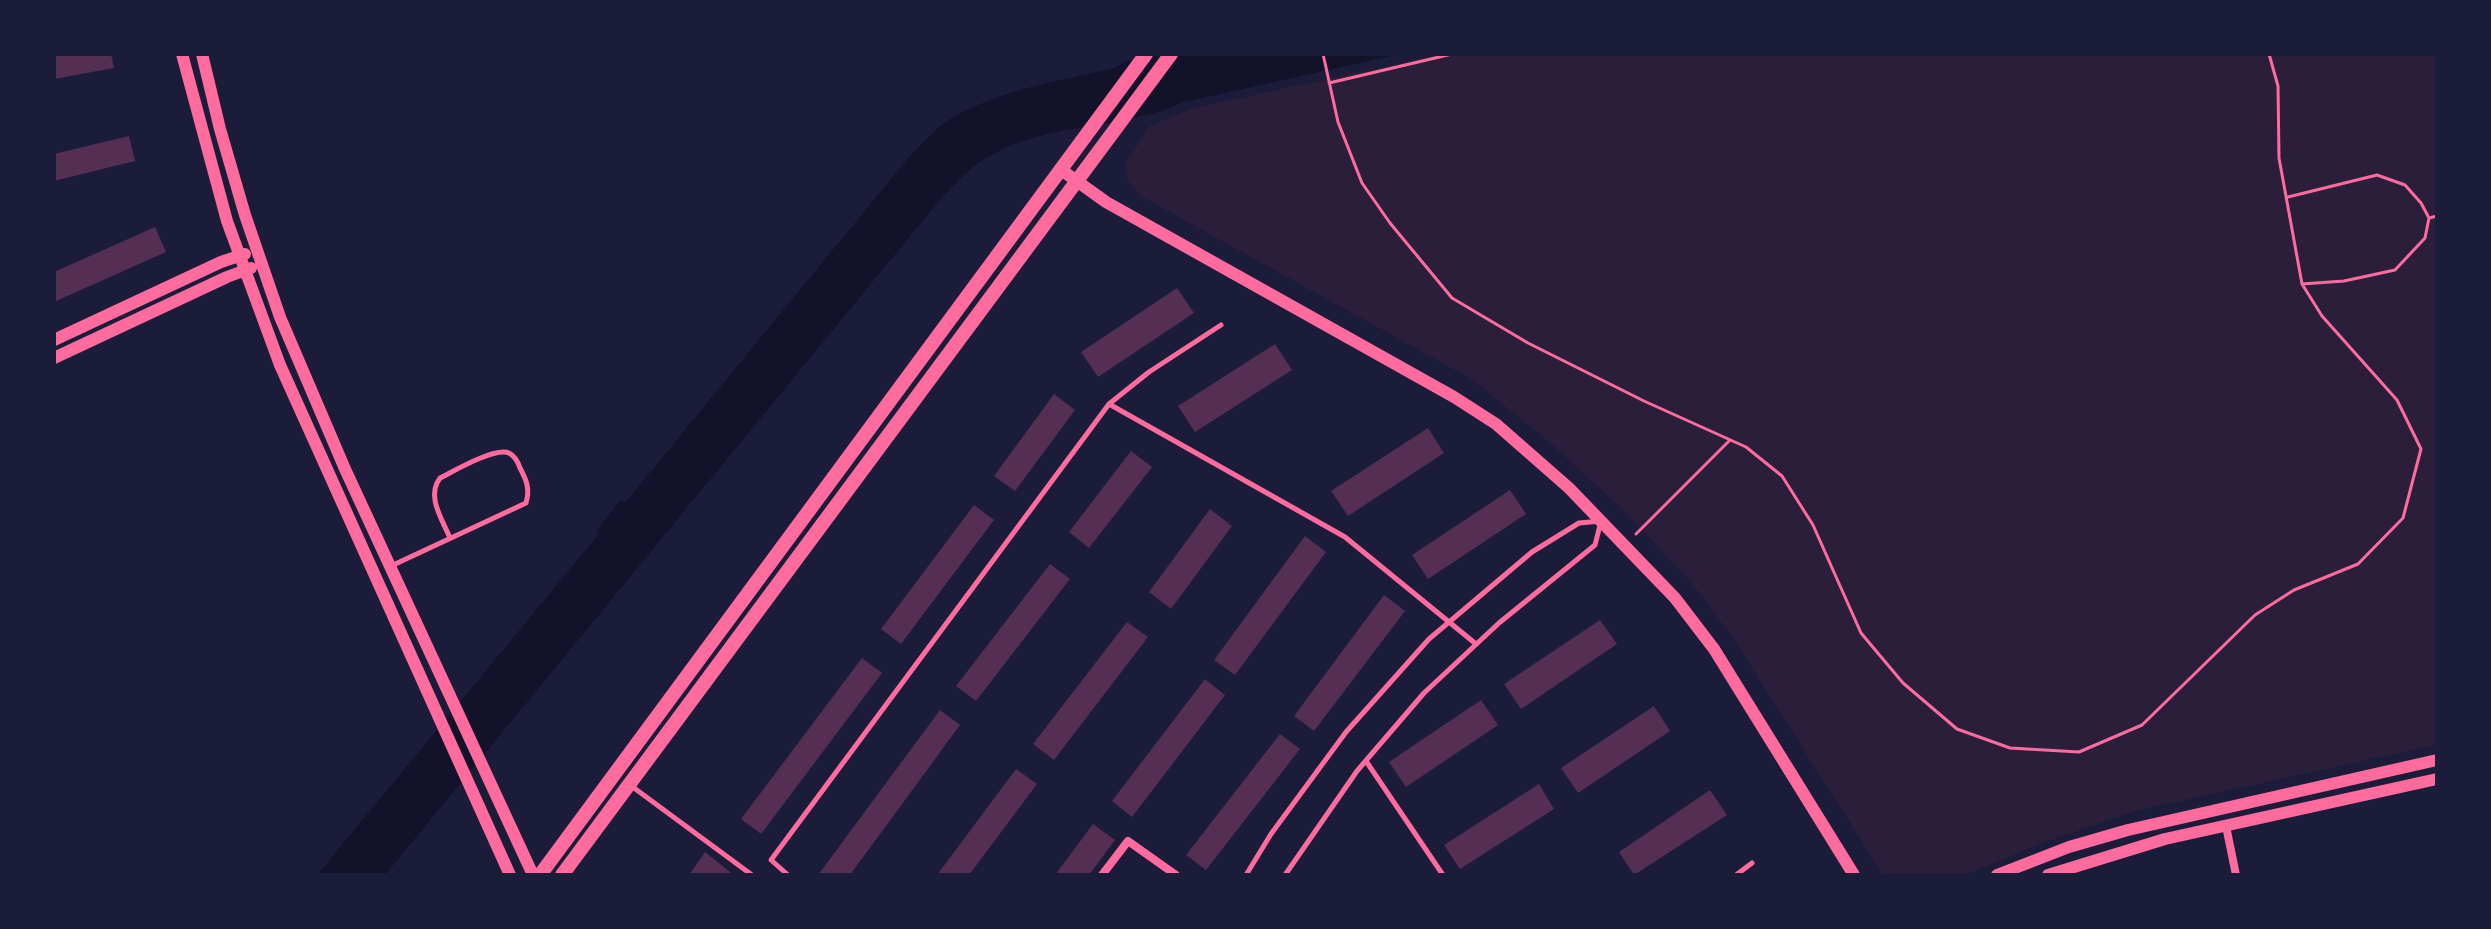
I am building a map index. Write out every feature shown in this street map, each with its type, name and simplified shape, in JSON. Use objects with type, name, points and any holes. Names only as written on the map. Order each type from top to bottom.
[{"type":"main road","points":[[540,875],[1146,54]]},
{"type":"main road","points":[[562,875],[1171,54]]},
{"type":"street","points":[[182,54],[206,151],[239,256],[296,404],[510,875]]},
{"type":"street","points":[[202,54],[220,129],[256,250],[318,407],[533,875]]},
{"type":"street","points":[[1060,169],[1106,202],[1454,397],[1496,424],[1569,488],[1675,598],[1714,649],[1854,875]]},
{"type":"street","points":[[54,340],[256,250]]},
{"type":"street","points":[[54,358],[261,265]]},
{"type":"street","points":[[1997,875],[2058,851],[2128,830],[2437,760]]},
{"type":"street","points":[[2048,875],[2128,849],[2437,779]]},
{"type":"street","points":[[2226,826],[2236,875]]},
{"type":"street","points":[[1102,875],[1128,841],[1176,875]]},
{"type":"lane","points":[[788,875],[771,860],[1109,404],[1149,372],[1221,325]]},
{"type":"lane","points":[[1109,404],[1345,537],[1476,644]]},
{"type":"lane","points":[[390,566],[526,503],[529,491],[527,480],[516,458],[508,452],[496,452],[440,478],[434,486],[433,495],[450,538]]},
{"type":"lane","points":[[1246,875],[1271,834],[1346,732],[1429,639],[1532,552],[1579,523],[1601,521],[1595,545],[1476,644],[1424,693],[1366,761],[1285,875]]},
{"type":"lane","points":[[1366,761],[1443,875]]},
{"type":"lane","points":[[630,785],[752,875]]},
{"type":"lane","points":[[1736,875],[1752,863]]},
{"type":"path","points":[[1323,54],[1338,122],[1362,183],[1390,223],[1452,298],[1528,343],[1644,401],[1746,447],[1782,476],[1813,525],[1861,633],[1903,683],[1957,729],[2010,748],[2079,752],[2142,725],[2255,615],[2294,590],[2358,564],[2403,518],[2421,449],[2397,400],[2322,316],[2302,284],[2279,158],[2278,86],[2269,54]]},
{"type":"path","points":[[1329,83],[1452,54]]},
{"type":"path","points":[[2286,197],[2377,175],[2405,185],[2429,218],[2425,238],[2395,270],[2344,281],[2302,284]]},
{"type":"path","points":[[2429,218],[2437,216]]},
{"type":"path","points":[[1625,545],[1730,440]]},
{"type":"shaded area","points":[[1160,54],[1399,54],[1184,102],[1136,117],[1037,137],[1013,144],[978,164],[943,196],[385,875],[317,875],[599,534],[596,531],[621,500],[625,503],[909,157],[939,127],[989,101]]},
{"type":"shaded area","points":[[1443,54],[2437,54],[2437,745],[2139,810],[2048,841],[1964,875],[1883,875],[1733,638],[1691,582],[1621,508],[1548,441],[1473,380],[1139,195],[1127,179],[1125,164],[1150,126],[1193,108]]},
{"type":"building","points":[[54,54],[111,54],[114,68],[54,79]]},
{"type":"building","points":[[129,136],[135,161],[54,181],[54,154]]},
{"type":"building","points":[[155,227],[166,252],[54,302],[54,272]]},
{"type":"building","points":[[1177,288],[1194,313],[1098,377],[1081,352]]},
{"type":"building","points":[[1275,344],[1292,370],[1195,432],[1178,406]]},
{"type":"building","points":[[1054,394],[1075,410],[1015,491],[994,476]]},
{"type":"building","points":[[1428,428],[1444,453],[1348,516],[1331,491]]},
{"type":"building","points":[[1131,451],[1152,467],[1089,548],[1069,532]]},
{"type":"building","points":[[1510,490],[1526,514],[1428,579],[1412,555]]},
{"type":"building","points":[[974,505],[994,520],[901,644],[881,629]]},
{"type":"building","points":[[1210,509],[1232,526],[1171,609],[1149,592]]},
{"type":"building","points":[[1305,536],[1326,552],[1235,675],[1214,660]]},
{"type":"building","points":[[1050,564],[1070,579],[976,701],[956,686]]},
{"type":"building","points":[[1384,595],[1405,611],[1314,731],[1294,716]]},
{"type":"building","points":[[1600,620],[1617,644],[1521,709],[1504,684]]},
{"type":"building","points":[[1127,622],[1148,637],[1054,760],[1033,744]]},
{"type":"building","points":[[862,658],[882,673],[761,834],[741,819]]},
{"type":"building","points":[[1205,679],[1225,695],[1132,817],[1112,801]]},
{"type":"building","points":[[1481,700],[1498,725],[1406,787],[1389,762]]},
{"type":"building","points":[[1654,706],[1670,731],[1578,793],[1561,768]]},
{"type":"building","points":[[940,710],[960,725],[850,875],[818,875]]},
{"type":"building","points":[[1280,734],[1300,749],[1206,870],[1186,855]]},
{"type":"building","points":[[1016,769],[1037,784],[969,875],[937,875]]},
{"type":"building","points":[[1539,784],[1554,809],[1460,869],[1444,845]]},
{"type":"building","points":[[1710,790],[1727,815],[1634,875],[1619,852]]},
{"type":"building","points":[[1093,824],[1115,840],[1089,875],[1055,875]]},
{"type":"building","points":[[705,852],[734,875],[689,875]]}]
